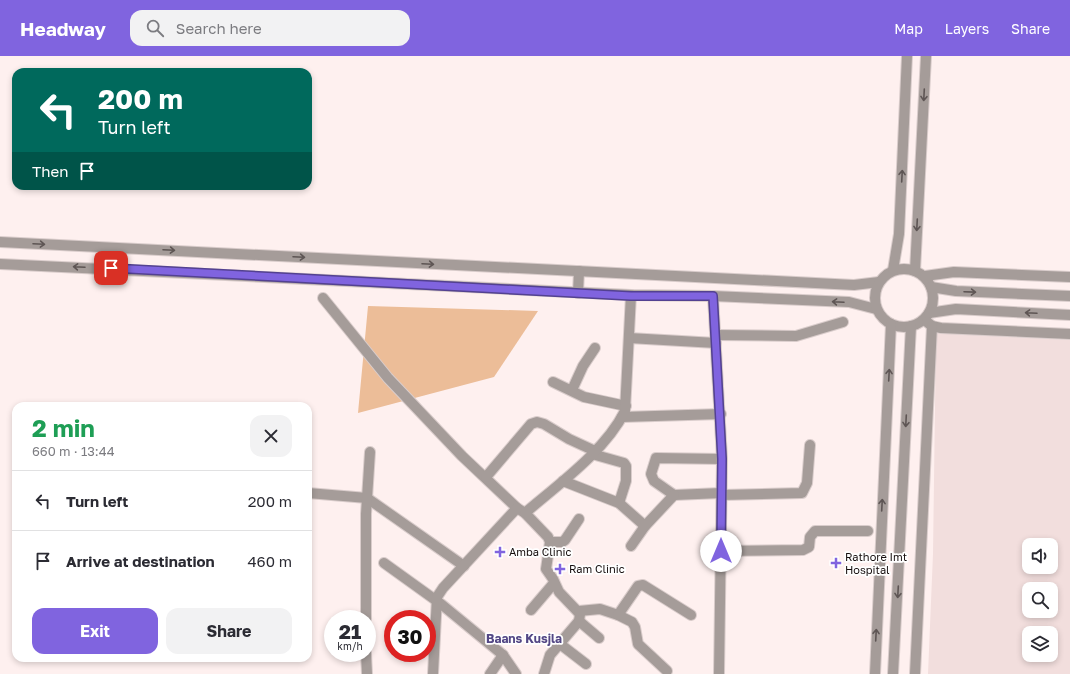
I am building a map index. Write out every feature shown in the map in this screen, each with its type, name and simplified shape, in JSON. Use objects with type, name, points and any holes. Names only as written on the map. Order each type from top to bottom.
[{"type":"street","points":[[893,270],[899,234],[907,56]]},
{"type":"street","points":[[915,674],[932,326],[927,316],[933,298],[931,287],[920,273],[926,56]]},
{"type":"street","points":[[0,242],[854,285],[879,282]]},
{"type":"street","points":[[0,264],[631,296],[713,296],[849,302],[876,309]]},
{"type":"street","points":[[1070,277],[954,272],[920,273],[904,268],[893,270],[883,276],[879,282],[874,297],[876,309],[882,318],[891,324],[903,327],[911,326],[927,316],[956,309],[1070,315]]},
{"type":"street","points":[[578,293],[579,271]]},
{"type":"street","points":[[931,287],[956,291],[1070,296]]},
{"type":"street","points":[[433,674],[436,601],[443,588],[521,510],[563,481],[593,452],[622,417],[626,406],[631,296]]},
{"type":"street","points":[[713,296],[721,414],[722,459],[719,674]]},
{"type":"street","points":[[323,298],[388,378],[486,478],[541,529],[550,542],[545,567],[559,592],[599,638]]},
{"type":"street","points":[[629,338],[716,339],[796,336],[843,322]]},
{"type":"street","points":[[874,674],[891,324]]},
{"type":"street","points":[[893,674],[911,326]]},
{"type":"street","points":[[932,326],[1070,334]]},
{"type":"street","points":[[572,390],[584,366],[596,348]]},
{"type":"street","points":[[553,382],[584,397],[626,406]]},
{"type":"street","points":[[622,417],[721,414]]},
{"type":"street","points":[[486,478],[531,424],[537,422],[544,424],[593,452],[624,463],[626,466],[626,481],[619,503]]},
{"type":"street","points":[[722,459],[656,458],[651,474],[652,479],[674,495],[802,494],[806,489],[810,445]]},
{"type":"street","points":[[366,610],[367,498],[370,452]]},
{"type":"street","points":[[563,481],[619,503],[645,526]]},
{"type":"street","points":[[312,493],[367,498],[464,566]]},
{"type":"street","points":[[631,546],[645,526],[674,495]]},
{"type":"street","points":[[550,542],[562,542],[565,540],[579,519]]},
{"type":"street","points":[[721,551],[803,550],[810,547],[810,537],[815,531],[868,531]]},
{"type":"street","points":[[384,562],[436,601],[503,655],[516,674]]},
{"type":"street","points":[[531,610],[554,583]]},
{"type":"street","points":[[618,615],[638,586],[643,584],[691,615]]},
{"type":"street","points":[[544,674],[548,658],[560,644],[579,616],[600,609],[618,615],[634,624],[638,644],[667,671]]},
{"type":"street","points":[[560,644],[586,664]]},
{"type":"street","points":[[490,674],[503,655]]},
{"type":"street","points":[[366,662],[367,674]]},
{"type":"shaded area","points":[[368,306],[538,311],[494,377],[358,413]]},
{"type":"shaded area","points":[[936,333],[1070,340],[1070,674],[928,674],[933,554]]},
{"type":"place","name":"Amba Clinic","points":[[500,552]]},
{"type":"place","name":"Rathore Imt Hospital","points":[[836,563]]},
{"type":"place","name":"Ram Clinic","points":[[560,569]]},
{"type":"district","name":"Baans Kusjla","points":[[524,639]]},
{"type":"route","points":[[111,268],[631,296],[713,296],[721,414],[721,551]]}]
